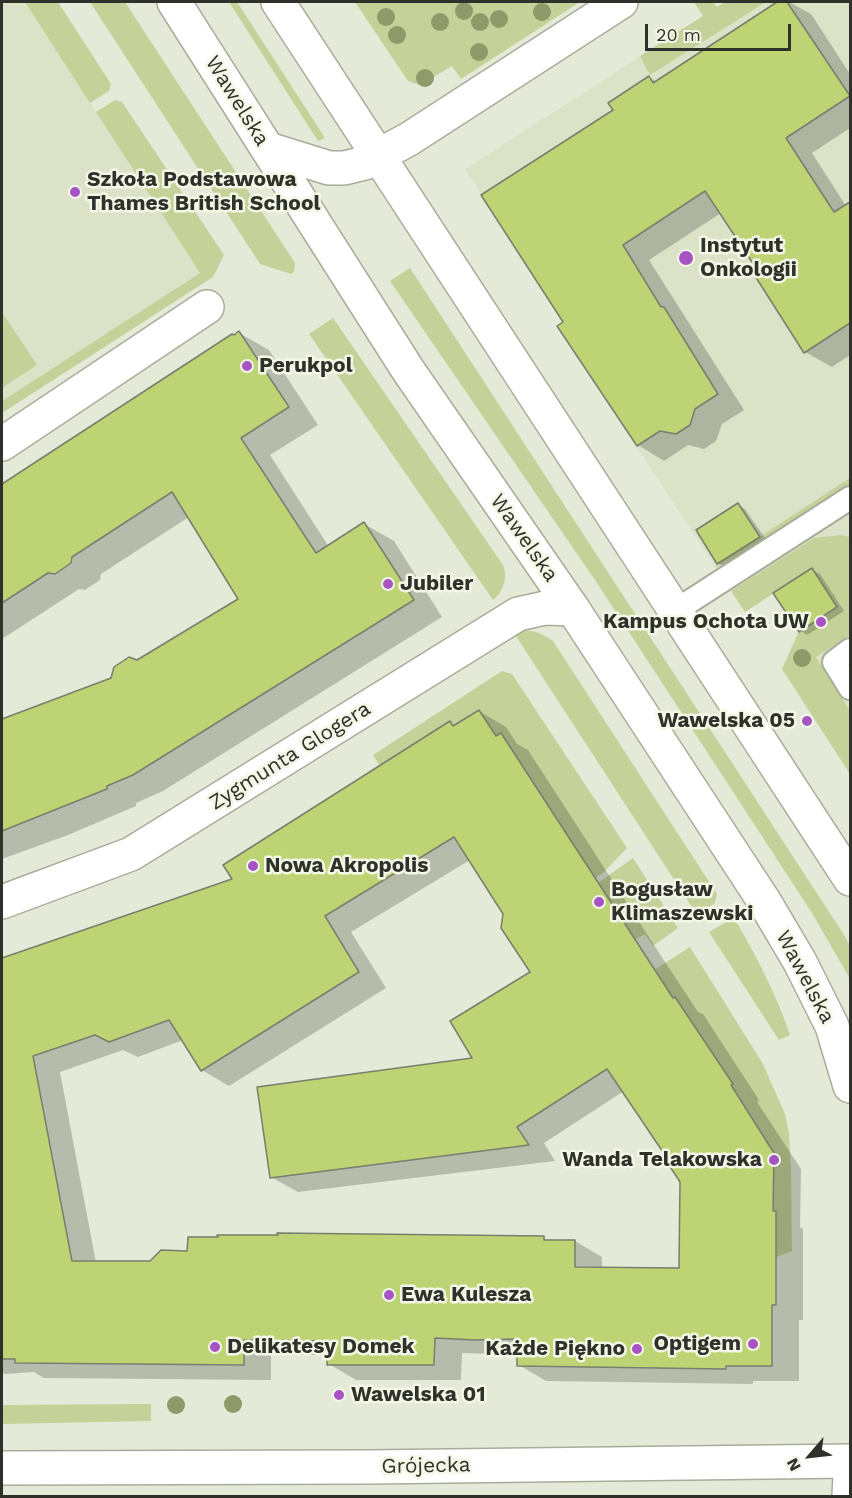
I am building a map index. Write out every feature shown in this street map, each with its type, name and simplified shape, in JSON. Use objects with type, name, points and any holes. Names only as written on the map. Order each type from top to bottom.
[{"type":"main road","name":"Wawelska","points":[[174,2],[408,370],[573,609],[764,901],[794,951],[832,1026],[850,1086]]},
{"type":"main road","points":[[278,2],[850,879]]},
{"type":"main road","points":[[268,149],[329,168],[354,167],[365,163],[409,139],[621,2]]},
{"type":"main road","points":[[2,444],[207,307]]},
{"type":"main road","name":"Zygmunta Glogera","points":[[2,902],[131,854],[518,614],[545,608],[573,609]]},
{"type":"main road","name":"Grójecka","points":[[2,1468],[357,1467],[850,1461]]},
{"type":"main road","points":[[849,1497],[850,1475]]},
{"type":"lane","points":[[675,611],[850,498]]},
{"type":"lane","points":[[850,650],[834,662],[850,688]]},
{"type":"shaded area","name":"Szkoła Podstawowa Thames British School","points":[[2,2],[25,2],[200,273],[2,401]]},
{"type":"shaded area","name":"Instytut Onkologii","points":[[725,2],[850,2],[850,774],[782,669],[798,631],[773,593],[745,612],[557,326],[563,321],[465,169]]},
{"type":"green space","points":[[25,2],[58,2],[111,84],[109,91],[90,103]]},
{"type":"green space","points":[[90,2],[125,2],[295,263],[294,272],[291,274],[260,264]]},
{"type":"green space","points":[[229,2],[237,2],[325,138],[318,141]]},
{"type":"green space","points":[[355,2],[580,2],[461,79],[452,66],[420,85],[408,81]]},
{"type":"green space","points":[[694,2],[713,2],[717,7],[725,2],[766,2],[650,75],[640,56],[703,16]]},
{"type":"green space","points":[[115,100],[122,102],[224,255],[213,277],[2,413],[2,401],[200,273],[96,112]]},
{"type":"green space","points":[[410,268],[846,938],[850,946],[850,979],[812,913],[597,583],[390,281]]},
{"type":"green space","points":[[2,312],[37,365],[2,388]]},
{"type":"green space","points":[[333,318],[503,565],[504,584],[500,593],[493,600],[309,334]]},
{"type":"green space","points":[[850,478],[850,484],[733,559],[715,566]]},
{"type":"green space","points":[[841,535],[850,537],[850,635],[816,657],[850,711],[850,774],[782,669],[799,632],[837,607],[812,568],[745,612],[731,591],[814,538]]},
{"type":"green space","points":[[524,630],[539,633],[553,641],[717,894],[715,903],[697,915],[514,633]]},
{"type":"green space","points":[[502,671],[512,674],[627,848],[603,873],[595,878],[501,733],[496,736],[482,715],[474,712],[453,726],[450,721],[380,766],[373,755]]},
{"type":"green space","points":[[633,858],[678,928],[653,946],[645,934],[635,940],[598,883]]},
{"type":"green space","points":[[728,921],[737,923],[752,950],[773,992],[790,1035],[779,1040],[709,932]]},
{"type":"green space","points":[[690,947],[763,1064],[785,1114],[789,1133],[791,1168],[792,1251],[776,1257],[776,1212],[773,1211],[774,1151],[771,1151],[732,1084],[675,997],[673,998],[654,970]]},
{"type":"green space","points":[[151,1404],[151,1421],[2,1424],[2,1405]]},
{"type":"building","points":[[777,2],[787,2],[850,96],[786,138],[834,212],[850,202],[850,323],[804,353],[750,268],[754,265],[705,191],[623,245],[718,394],[695,409],[690,425],[676,434],[660,431],[637,446],[557,326],[563,322],[481,195],[613,110],[608,103],[649,76],[653,83]]},
{"type":"building","points":[[239,331],[289,407],[241,438],[316,553],[364,522],[414,600],[133,775],[107,786],[107,789],[2,831],[2,719],[111,678],[114,667],[129,657],[137,660],[238,599],[172,492],[72,557],[71,563],[55,574],[48,573],[2,603],[2,484]]},
{"type":"building","points":[[738,503],[760,537],[717,564],[696,530]]},
{"type":"building","points":[[812,568],[837,607],[799,632],[773,593]]},
{"type":"building","points":[[479,710],[496,736],[501,733],[673,998],[675,997],[733,1084],[731,1085],[774,1153],[776,1305],[772,1305],[772,1366],[726,1366],[726,1369],[517,1366],[517,1339],[435,1338],[434,1365],[327,1365],[327,1341],[244,1340],[244,1365],[15,1363],[15,1359],[2,1359],[2,958],[232,879],[223,865],[450,721],[453,726]],"holes":[[[454,837],[503,914],[501,928],[530,972],[450,1021],[472,1058],[257,1087],[270,1178],[529,1145],[517,1127],[607,1069],[671,1164],[669,1165],[680,1182],[679,1268],[575,1267],[575,1240],[544,1240],[544,1236],[277,1233],[278,1235],[217,1235],[218,1237],[188,1237],[187,1251],[161,1250],[150,1261],[72,1261],[33,1056],[95,1035],[109,1042],[169,1020],[201,1071],[359,972],[325,916]]]},
{"type":"place","name":"Szkoła Podstawowa Thames British School","points":[[75,192]]},
{"type":"place","name":"Instytut Onkologii","points":[[686,258]]},
{"type":"place","name":"Perukpol","points":[[247,366]]},
{"type":"place","name":"Jubiler","points":[[388,584]]},
{"type":"place","name":"Kampus Ochota UW","points":[[821,622]]},
{"type":"place","name":"Wawelska 05","points":[[807,721]]},
{"type":"place","name":"Nowa Akropolis","points":[[253,866]]},
{"type":"place","name":"Bogusław Klimaszewski","points":[[599,902]]},
{"type":"place","name":"Wanda Telakowska","points":[[774,1160]]},
{"type":"place","name":"Ewa Kulesza","points":[[389,1295]]},
{"type":"place","name":"Optigem","points":[[753,1344]]},
{"type":"place","name":"Delikatesy Domek","points":[[215,1347]]},
{"type":"place","name":"Każde Piękno","points":[[637,1349]]},
{"type":"place","name":"Wawelska 01","points":[[339,1395]]}]
